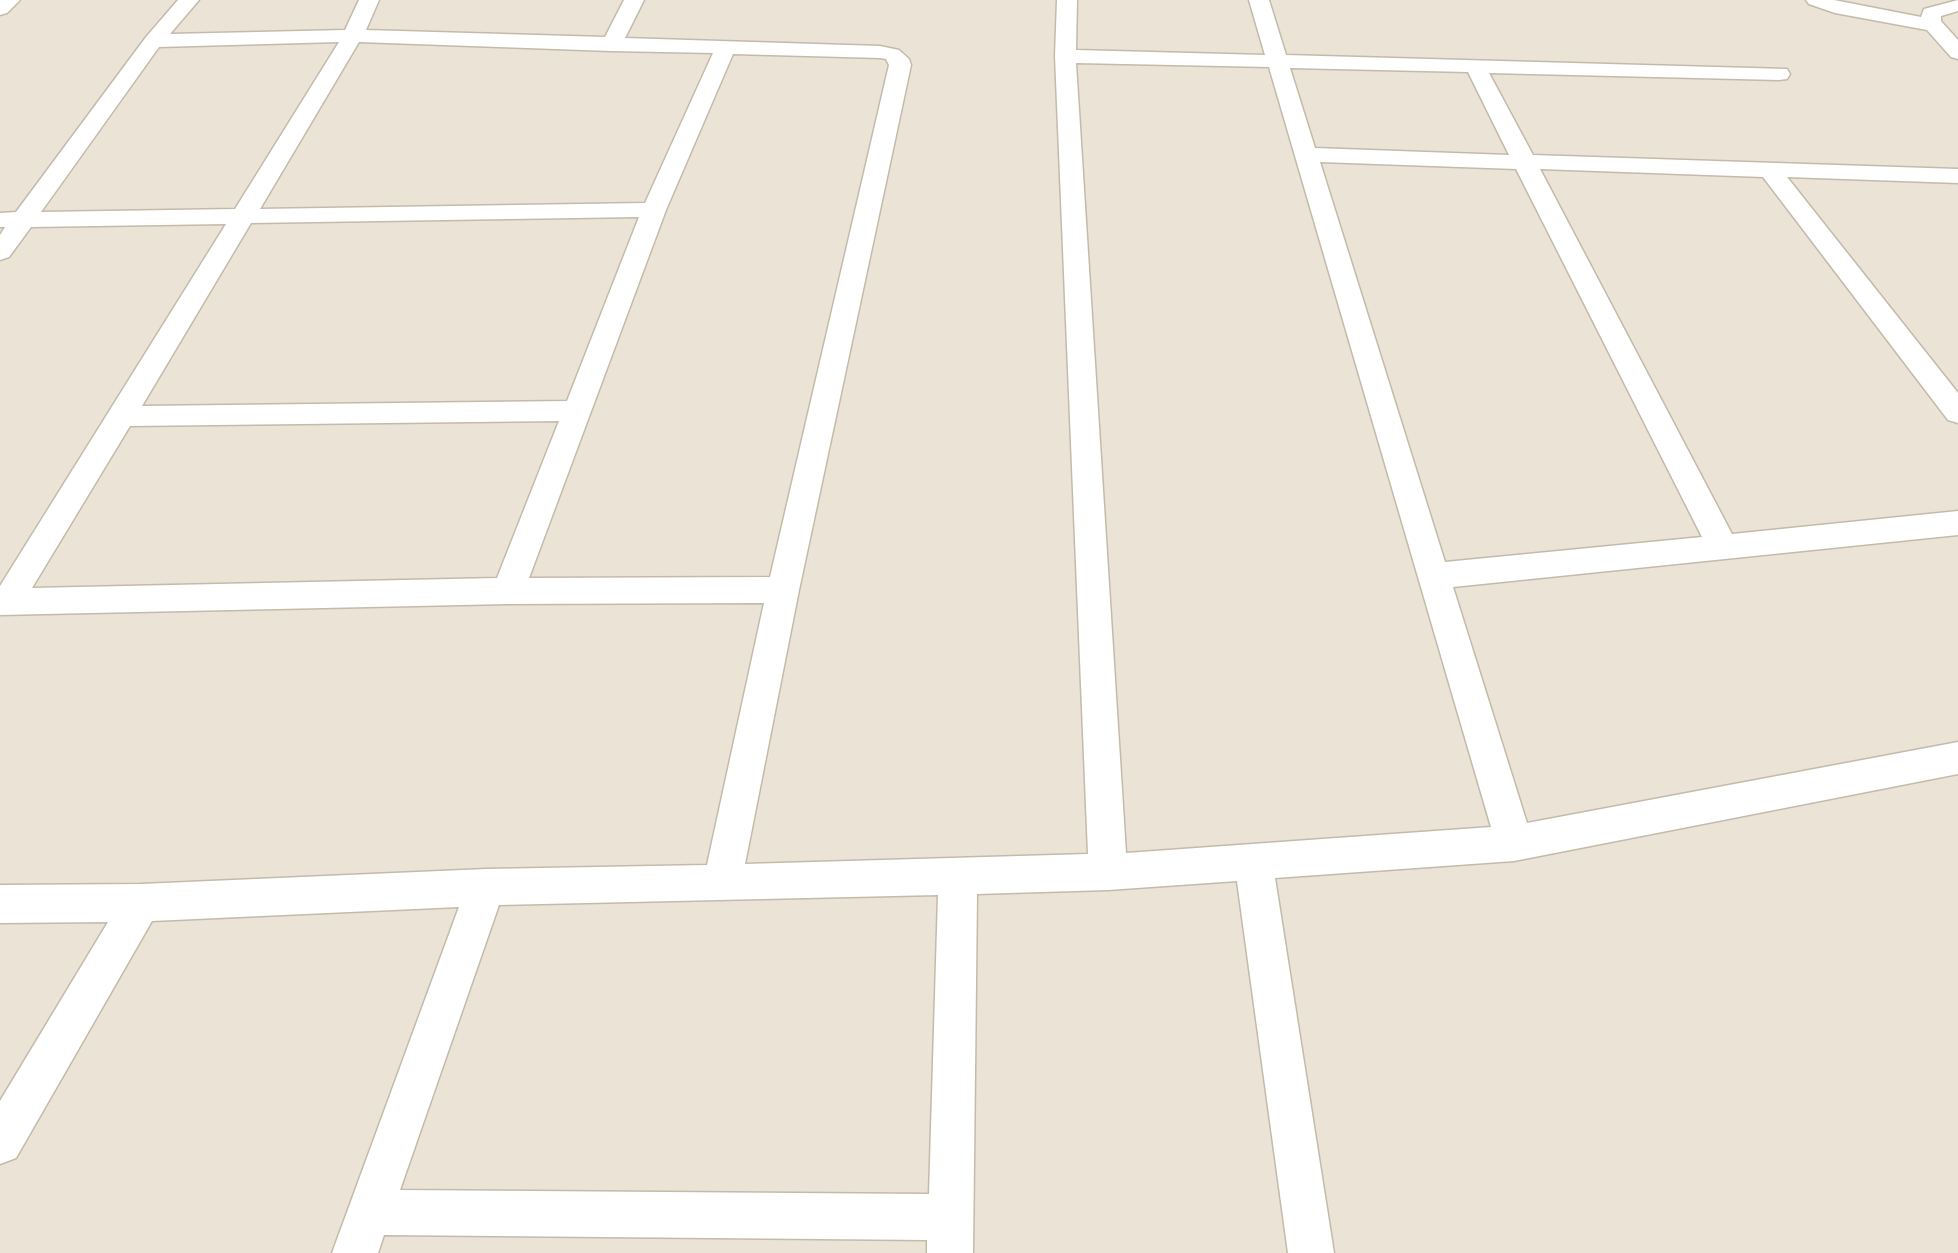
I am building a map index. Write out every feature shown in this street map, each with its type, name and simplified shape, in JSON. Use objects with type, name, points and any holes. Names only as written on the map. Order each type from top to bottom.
[{"type":"street","points":[[0,9],[10,0]]},
{"type":"street","points":[[0,252],[153,41],[189,0]]},
{"type":"street","points":[[4,602],[353,36],[369,0]]},
{"type":"street","points":[[611,45],[634,0]]},
{"type":"street","points":[[1067,0],[1065,56],[1108,872]]},
{"type":"street","points":[[1259,0],[1514,843]]},
{"type":"street","points":[[1816,0],[1835,7],[1933,25]]},
{"type":"street","points":[[1958,5],[1931,14],[1933,25],[1958,53]]},
{"type":"street","points":[[153,41],[353,36],[880,52],[892,54],[898,59],[900,65],[783,590],[723,884]]},
{"type":"street","points":[[508,591],[654,210],[726,47]]},
{"type":"street","points":[[1065,56],[1779,74]]},
{"type":"street","points":[[1475,66],[1722,545]]},
{"type":"street","points":[[1305,155],[1958,177]]},
{"type":"street","points":[[1771,172],[1958,413]]},
{"type":"street","points":[[0,220],[654,210]]},
{"type":"street","points":[[120,416],[577,411]]},
{"type":"street","points":[[1433,576],[1722,545],[1958,523]]},
{"type":"street","points":[[4,602],[508,591],[783,590]]},
{"type":"street","points":[[0,904],[141,903],[486,886],[723,884],[1108,872],[1514,843],[1958,758]]},
{"type":"street","points":[[1253,862],[1311,1253]]},
{"type":"street","points":[[486,886],[362,1233],[950,1235],[958,877]]},
{"type":"street","points":[[0,1142],[141,903]]},
{"type":"shaded area","points":[[0,0],[1958,0],[1958,1253],[0,1253]]}]
